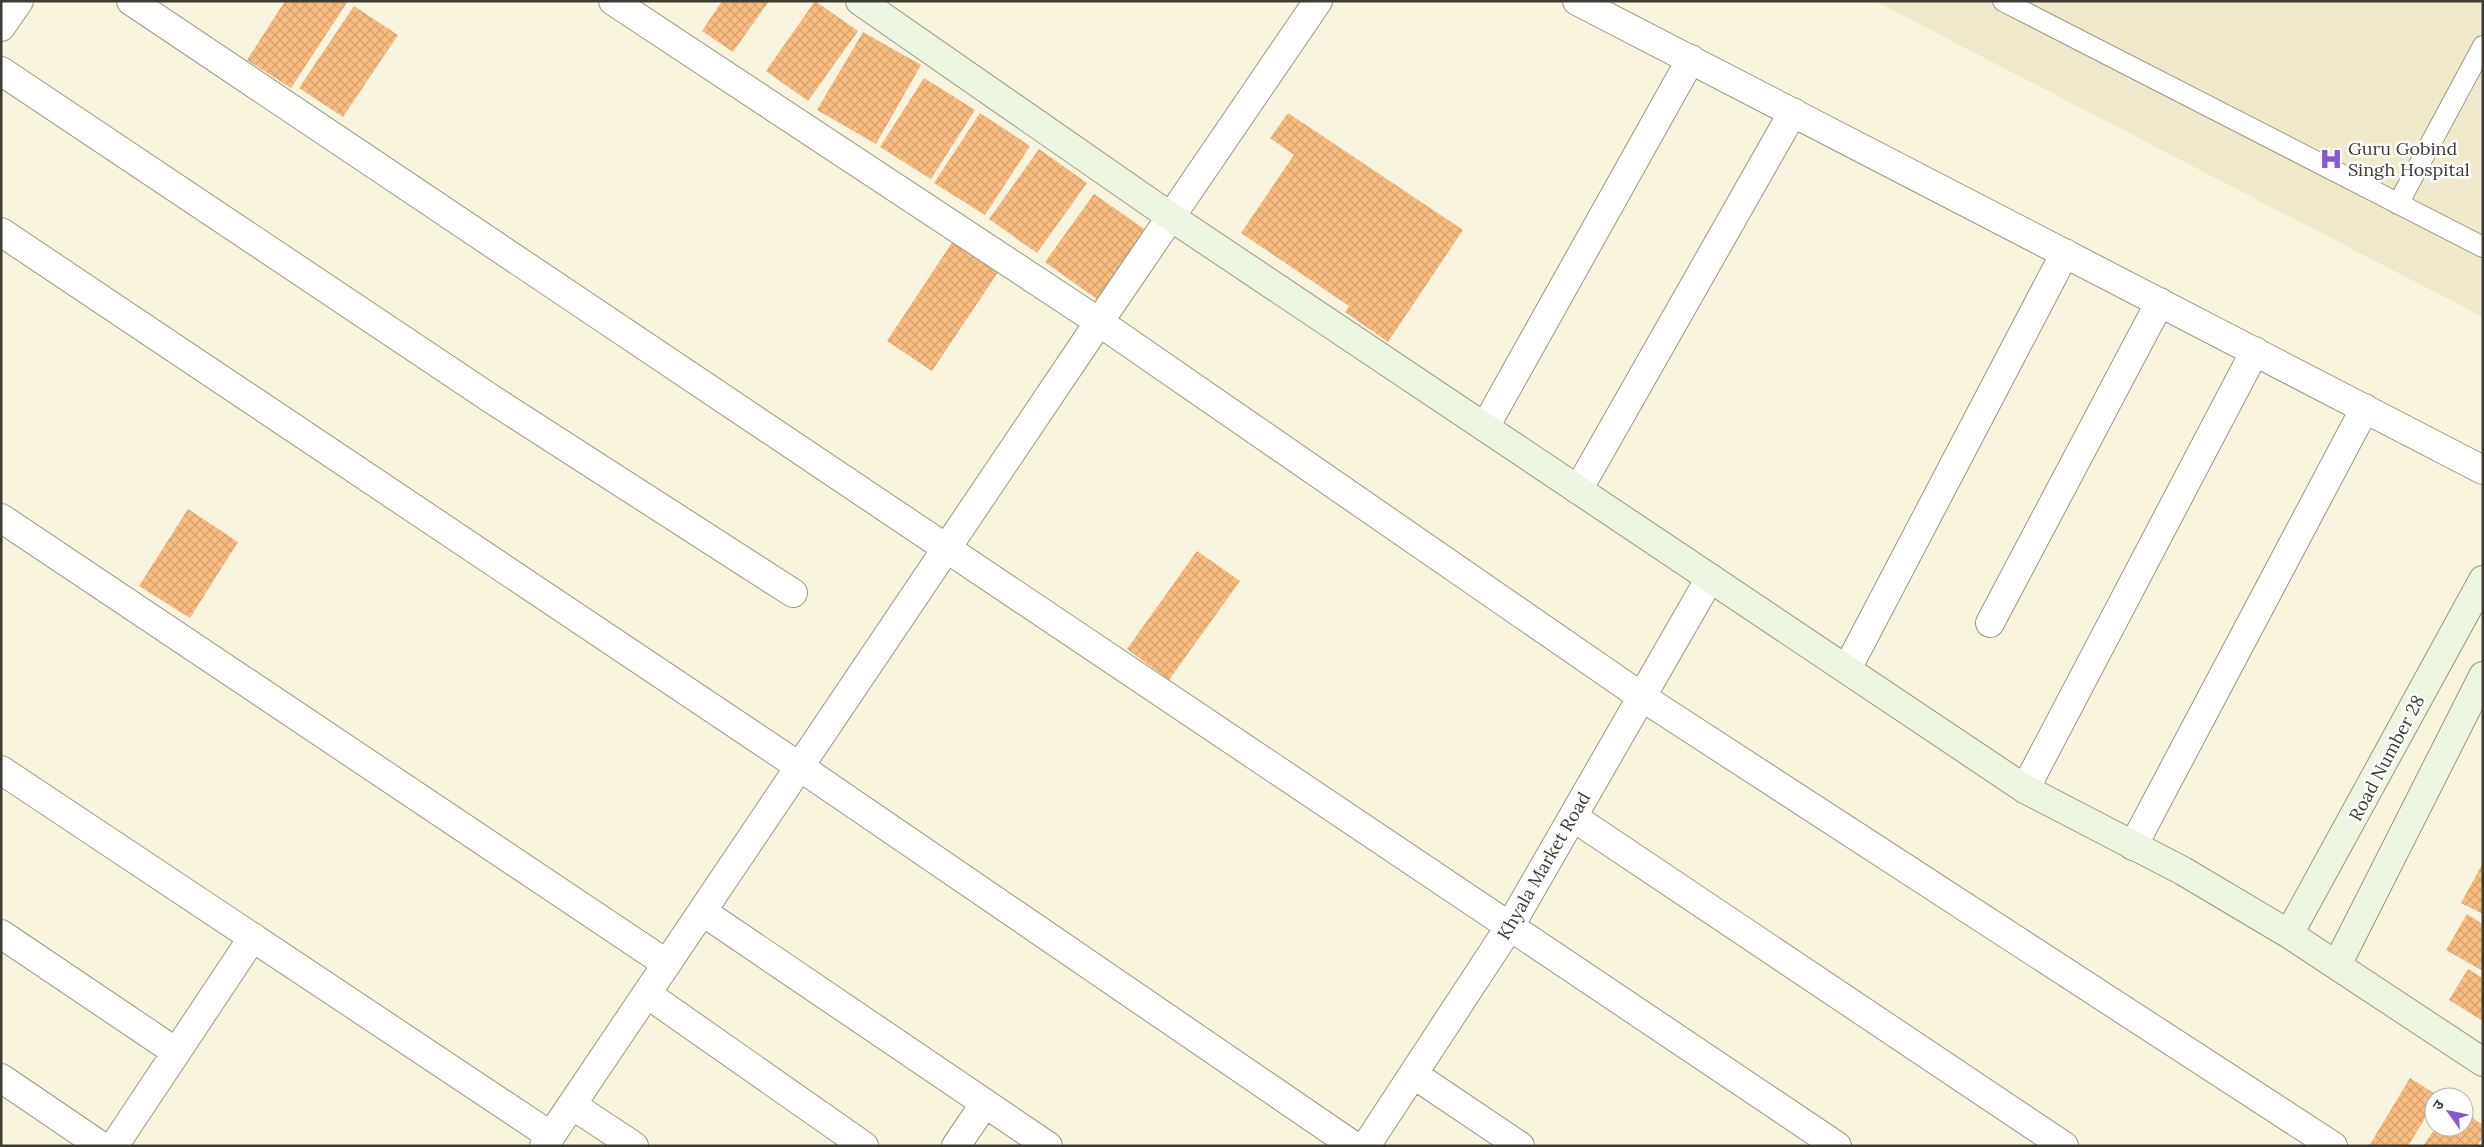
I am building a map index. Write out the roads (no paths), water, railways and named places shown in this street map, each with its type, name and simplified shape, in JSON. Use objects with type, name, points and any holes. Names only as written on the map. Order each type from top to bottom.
[{"type":"street","points":[[1,27],[19,1]]},
{"type":"street","points":[[131,1],[1837,1146]]},
{"type":"street","points":[[613,1],[1099,322],[1642,697],[2333,1146]]},
{"type":"street","points":[[860,1],[1170,217],[2025,789],[2184,871],[2289,934],[2483,1062]]},
{"type":"street","points":[[1,770],[253,937],[548,1141],[1099,322],[1318,1]]},
{"type":"street","points":[[1577,1],[2483,470]]},
{"type":"street","points":[[1485,427],[1691,59]]},
{"type":"street","points":[[1,71],[493,400],[793,593]]},
{"type":"street","points":[[1578,490],[1793,112]]},
{"type":"street","points":[[1,232],[800,767],[1354,1146]]},
{"type":"street","points":[[1847,669],[2065,253]]},
{"type":"street","points":[[1990,623],[2160,302]]},
{"type":"street","points":[[2025,789],[2255,351]]},
{"type":"street","points":[[2133,846],[2365,408]]},
{"type":"street","points":[[1,518],[667,964]]},
{"type":"street","name":"Khyala Market Road","points":[[1366,1146],[1510,926],[1710,578]]},
{"type":"street","name":"Road Number 28","points":[[2289,934],[2483,580]]},
{"type":"street","points":[[2337,965],[2483,676]]},
{"type":"street","points":[[1574,817],[2064,1146]]},
{"type":"street","points":[[702,912],[1048,1146]]},
{"type":"street","points":[[1,934],[176,1052]]},
{"type":"street","points":[[114,1146],[253,937]]},
{"type":"street","points":[[647,994],[864,1146]]},
{"type":"street","points":[[1413,1074],[1520,1146]]},
{"type":"street","points":[[1,1078],[101,1146]]},
{"type":"street","points":[[956,1146],[985,1103]]},
{"type":"street","points":[[572,1105],[634,1146]]},
{"type":"lane","points":[[2003,1],[2483,247]]},
{"type":"lane","points":[[2398,204],[2483,46]]},
{"type":"place","name":"Guru Gobind Singh Hospital","points":[[2331,159]]}]
